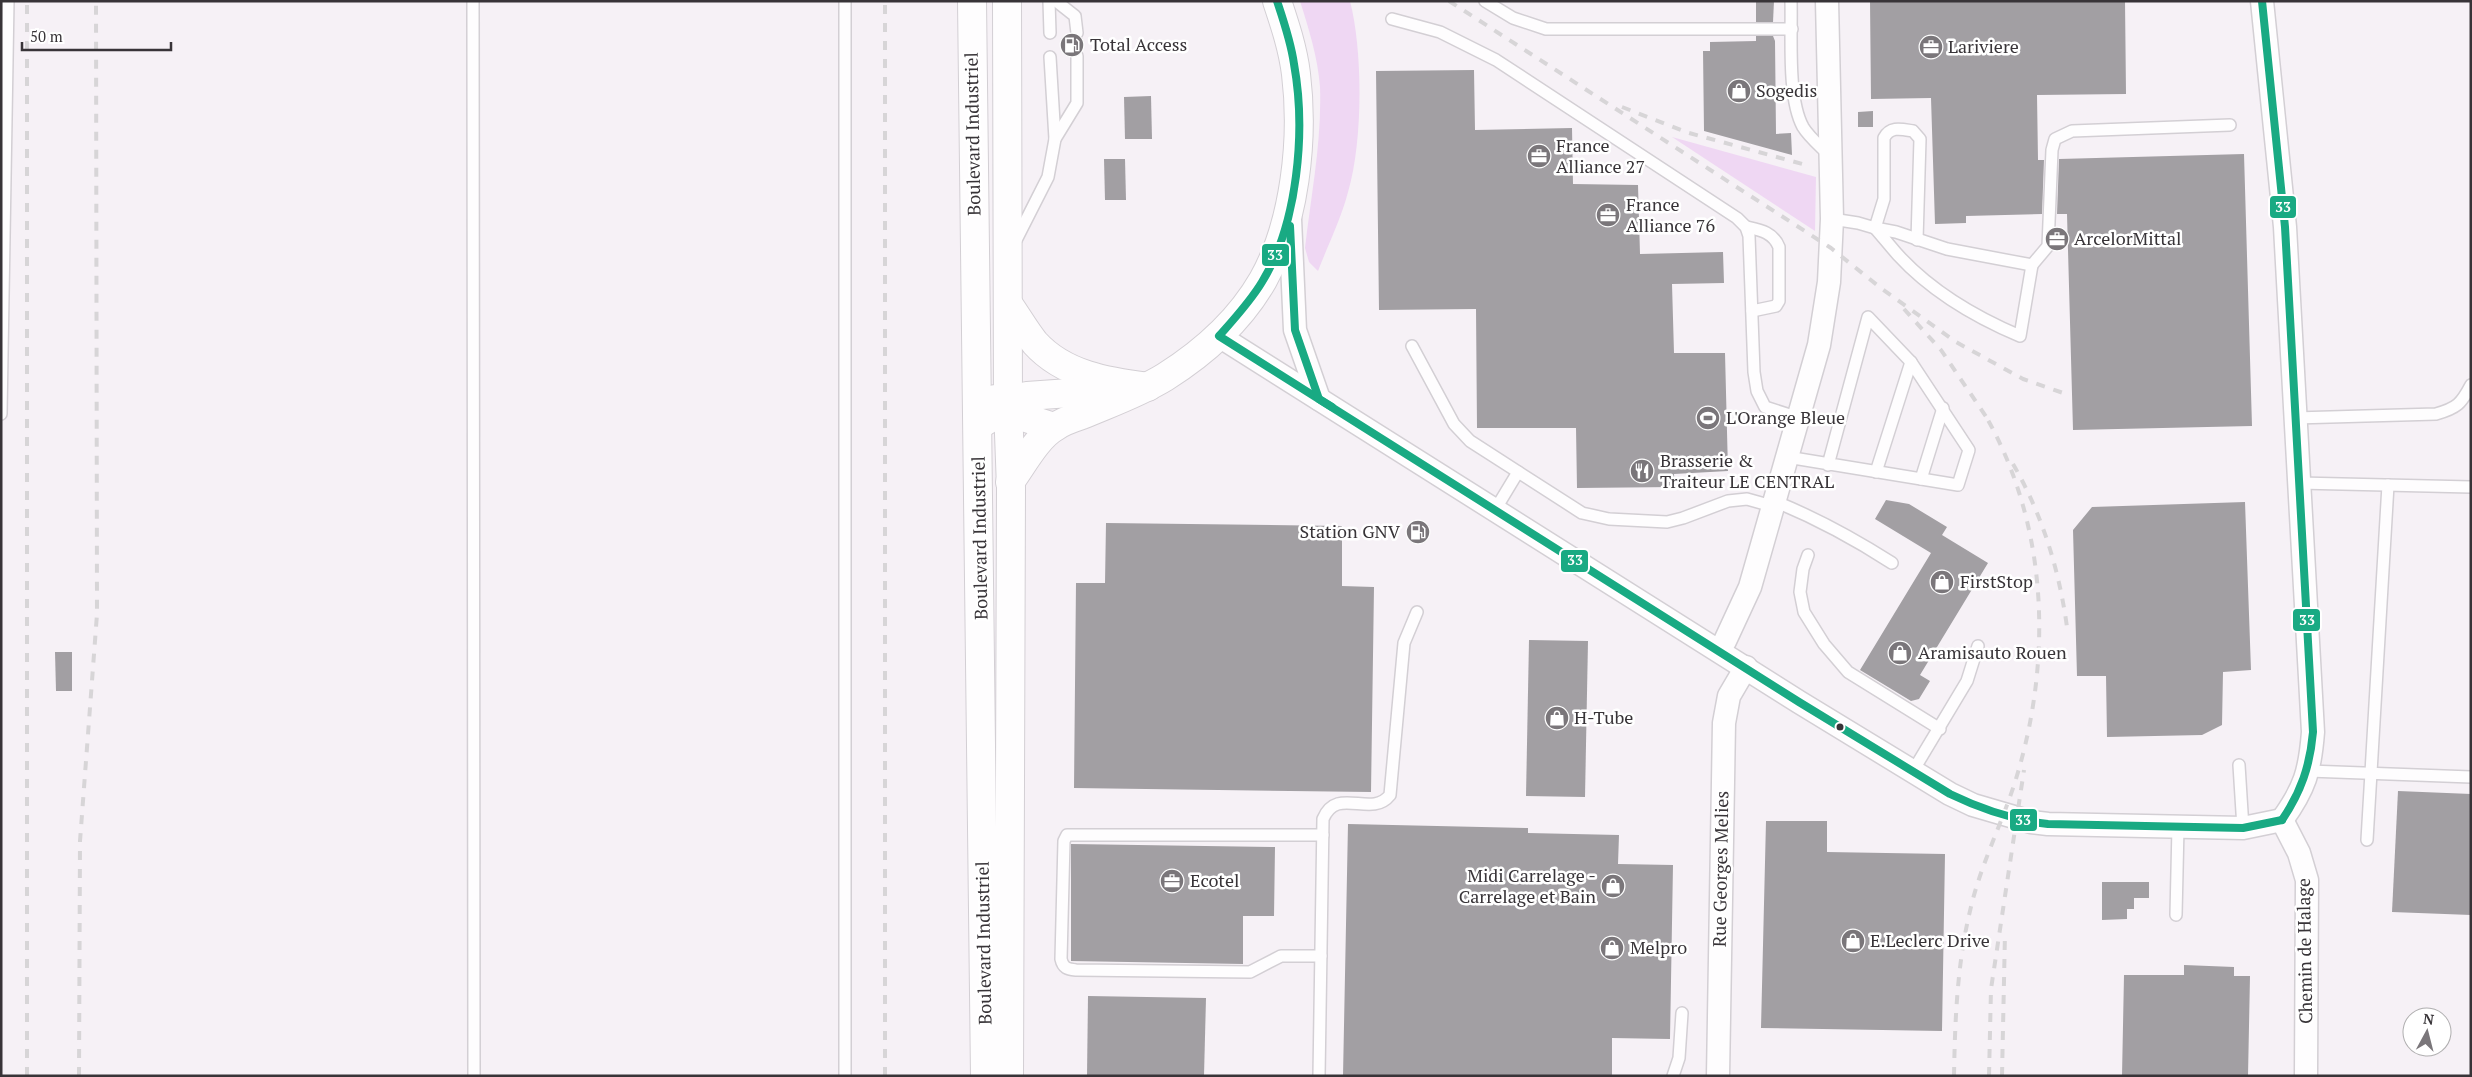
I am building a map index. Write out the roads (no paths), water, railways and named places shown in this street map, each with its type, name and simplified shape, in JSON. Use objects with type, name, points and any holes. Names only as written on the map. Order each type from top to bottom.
[{"type":"main road","name":"Boulevard Industriel","points":[[972,1],[985,1076]]},
{"type":"main road","name":"Boulevard Industriel","points":[[1007,1],[1008,407],[1010,482],[1009,1076]]},
{"type":"main road","points":[[1010,482],[1032,450],[1054,427],[1135,385],[1193,358],[1219,336],[1262,281],[1276,252],[1289,211],[1299,117],[1296,73],[1288,33],[1277,1]]},
{"type":"main road","points":[[1009,305],[1036,344],[1066,368],[1084,374],[1135,385]]},
{"type":"main road","points":[[978,425],[1032,395],[1084,392],[1135,385]]},
{"type":"main road","points":[[978,388],[1028,420],[1054,427]]},
{"type":"street","points":[[1719,650],[1725,642],[1750,587],[1819,345],[1829,282],[1832,219],[1827,1]]},
{"type":"street","points":[[1219,336],[1913,771],[1973,805],[2031,822],[2242,828],[2282,820],[2297,799],[2309,771],[2313,732],[2285,227],[2262,1]]},
{"type":"street","points":[[1289,211],[1295,330],[1319,398]]},
{"type":"street","name":"Rue Georges Melies","points":[[1718,1076],[1724,723],[1729,696],[1746,667]]},
{"type":"street","name":"Chemin de Halage","points":[[2282,820],[2299,853],[2307,880],[2306,1076]]},
{"type":"lane","points":[[1,414],[8,1]]},
{"type":"lane","points":[[473,1],[474,1076]]},
{"type":"lane","points":[[845,1],[845,1076]]},
{"type":"lane","points":[[1049,1],[1050,33]]},
{"type":"lane","points":[[1056,1],[1075,16],[1077,33]]},
{"type":"lane","points":[[1485,1],[1513,18],[1546,29],[1792,29]]},
{"type":"lane","points":[[1791,1],[1793,93],[1797,112],[1803,127],[1830,156]]},
{"type":"lane","points":[[1392,19],[1440,32],[1496,60],[1736,218],[1746,227],[1770,235],[1779,247],[1779,301],[1776,306],[1752,311]]},
{"type":"lane","points":[[1055,139],[1077,103],[1077,56]]},
{"type":"lane","points":[[1008,255],[1048,177],[1055,139],[1050,57]]},
{"type":"lane","points":[[1875,228],[1898,255],[1951,300],[1990,324],[2020,336],[2032,265],[2048,246],[2052,150],[2055,139],[2061,134],[2089,129],[2230,125]]},
{"type":"lane","points":[[1875,228],[1884,199],[1884,138],[1887,132],[1893,129],[1913,131],[1920,139],[1917,240]]},
{"type":"lane","points":[[1832,219],[1858,222],[1947,249],[2032,265]]},
{"type":"lane","points":[[1746,227],[1749,236],[1756,391],[1765,407],[1799,418]]},
{"type":"lane","points":[[1787,457],[1828,465],[1958,485],[1969,450],[1911,362],[1868,317],[1828,465]]},
{"type":"lane","points":[[1412,346],[1454,424],[1470,441],[1582,513],[1610,519],[1668,522],[1736,500],[1747,499],[1773,504],[1820,520],[1892,563]]},
{"type":"lane","points":[[1876,472],[1911,362]]},
{"type":"lane","points":[[2295,418],[2436,414],[2452,410],[2462,402],[2471,385]]},
{"type":"lane","points":[[1921,480],[1942,408]]},
{"type":"lane","points":[[1495,510],[1518,472]]},
{"type":"lane","points":[[2299,483],[2471,487]]},
{"type":"lane","points":[[2367,840],[2388,485]]},
{"type":"lane","points":[[1808,555],[1803,570],[1800,592],[1804,612],[1824,644],[1848,672],[1940,729]]},
{"type":"lane","points":[[1319,1076],[1323,819],[1327,809],[1337,803],[1376,804],[1383,802],[1390,795],[1404,643],[1418,612]]},
{"type":"lane","points":[[1913,771],[1968,680],[1978,646]]},
{"type":"lane","points":[[2240,765],[2242,828]]},
{"type":"lane","points":[[2309,771],[2471,777]]},
{"type":"lane","points":[[2176,915],[2178,827]]},
{"type":"lane","points":[[1321,956],[1281,956],[1250,972],[1076,970],[1066,969],[1061,959],[1064,841],[1067,835],[1323,835]]},
{"type":"lane","points":[[1673,1076],[1679,1058],[1682,1013]]},
{"type":"railway","points":[[27,1],[27,1076]]},
{"type":"railway","points":[[79,1076],[80,841],[97,614],[96,1]]},
{"type":"railway","points":[[885,1],[885,1076]]},
{"type":"railway","points":[[1449,1],[1831,248],[1882,289],[1956,342],[2023,379],[2069,395]]},
{"type":"railway","points":[[1622,107],[1689,133],[1806,165]]},
{"type":"railway","points":[[1904,309],[1941,350],[1987,418]]},
{"type":"railway","points":[[1954,1076],[1958,993],[1966,931],[1979,878],[2015,782],[2027,736],[2035,689],[2039,642],[2038,594],[2032,547],[2022,501],[2006,456],[1984,413]]},
{"type":"railway","points":[[2013,464],[2033,502],[2048,542],[2064,605],[2067,627]]},
{"type":"railway","points":[[1989,1076],[1991,989],[2024,770]]},
{"type":"railway","points":[[2002,1076],[2005,933]]},
{"type":"place","name":"Total Access","points":[[1072,45]]},
{"type":"place","name":"Lariviere","points":[[1931,47]]},
{"type":"place","name":"Sogedis","points":[[1739,91]]},
{"type":"place","name":"France Alliance 27","points":[[1539,156]]},
{"type":"place","name":"France Alliance 76","points":[[1608,215]]},
{"type":"place","name":"ArcelorMittal","points":[[2057,239]]},
{"type":"place","name":"L'Orange Bleue","points":[[1708,418]]},
{"type":"place","name":"Brasserie & Traiteur LE CENTRAL","points":[[1642,471]]},
{"type":"place","name":"Station GNV","points":[[1418,532]]},
{"type":"place","name":"FirstStop","points":[[1942,582]]},
{"type":"place","name":"Aramisauto Rouen","points":[[1900,653]]},
{"type":"place","name":"H-Tube","points":[[1557,718]]},
{"type":"place","name":"Ecotel","points":[[1172,881]]},
{"type":"place","name":"Midi Carrelage - Carrelage et Bain","points":[[1613,886]]},
{"type":"place","name":"E.Leclerc Drive","points":[[1853,941]]},
{"type":"place","name":"Melpro","points":[[1612,948]]}]
